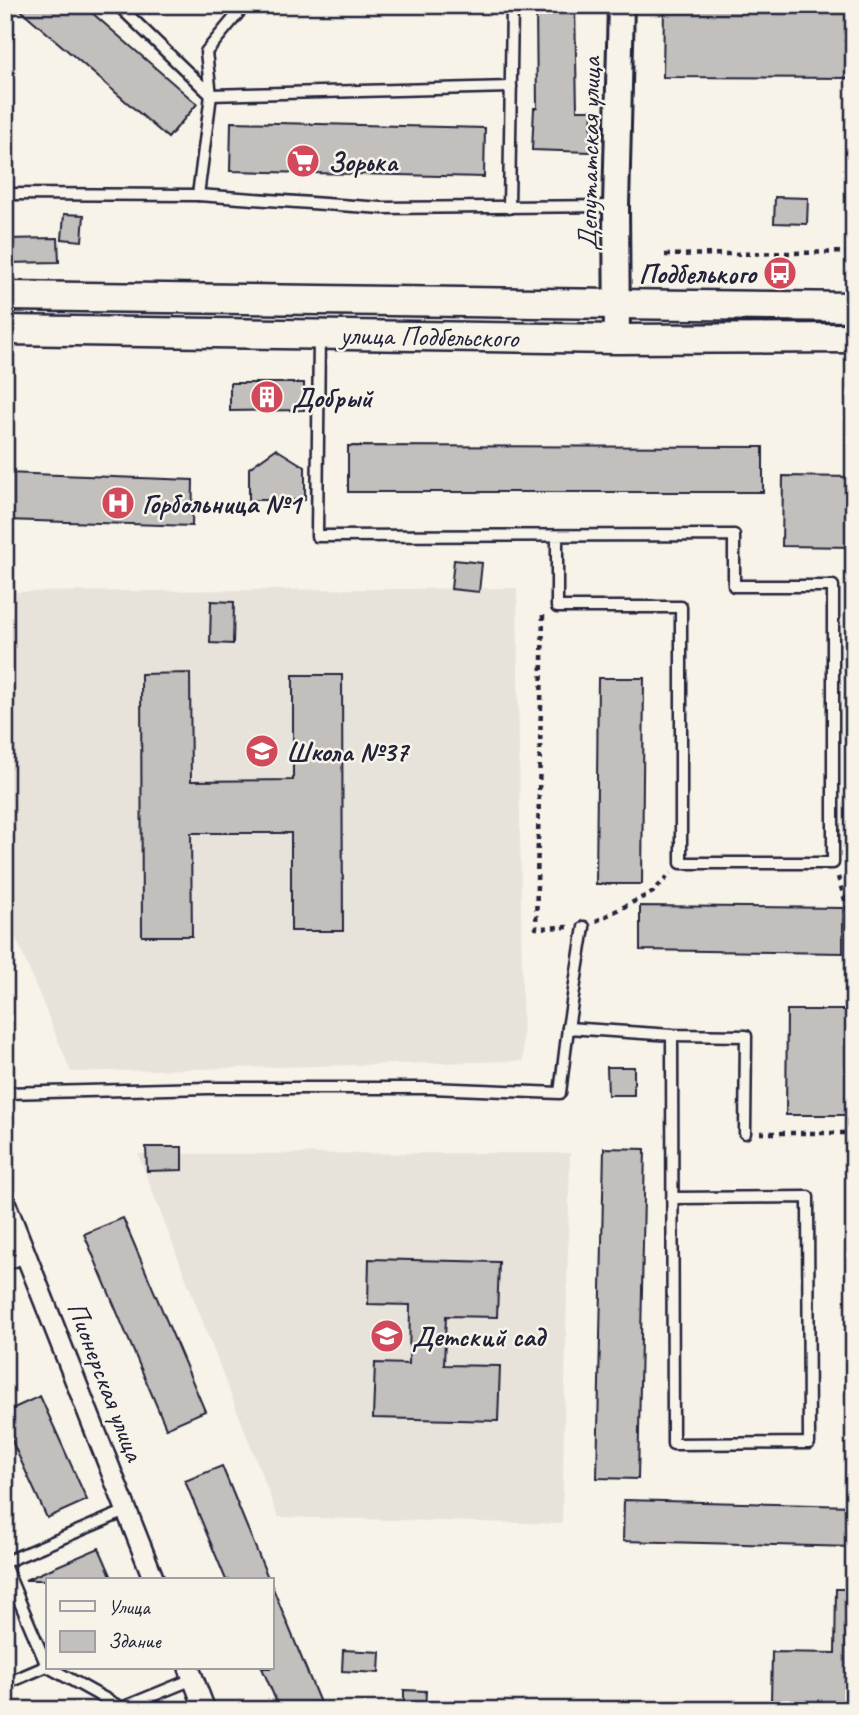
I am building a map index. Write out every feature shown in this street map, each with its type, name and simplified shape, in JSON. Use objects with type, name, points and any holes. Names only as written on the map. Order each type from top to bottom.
[{"type":"main road","name":"улица Подбельского","points":[[5,296],[854,307]]},
{"type":"main road","name":"улица Подбельского","points":[[5,330],[617,339],[854,338]]},
{"type":"street","name":"Депутатская улица","points":[[617,339],[616,206],[621,5]]},
{"type":"street","name":"Пионерская улица","points":[[5,1202],[153,1578]]},
{"type":"street","points":[[191,1674],[205,1710]]},
{"type":"lane","points":[[118,5],[211,95],[511,87]]},
{"type":"lane","points":[[198,195],[211,95],[206,52],[245,5]]},
{"type":"lane","points":[[509,208],[512,5]]},
{"type":"lane","points":[[5,194],[198,195],[382,208],[616,206]]},
{"type":"lane","points":[[319,334],[317,536],[557,536],[734,536],[734,586],[833,586],[833,863],[681,863],[681,607],[557,607],[557,536]]},
{"type":"lane","points":[[5,1093],[430,1088],[560,1093],[584,927]]},
{"type":"lane","points":[[568,1028],[673,1035],[746,1035],[745,1133]]},
{"type":"lane","points":[[673,1035],[673,1198],[673,1444],[808,1443],[808,1197],[673,1198]]},
{"type":"lane","points":[[5,1265],[27,1255]]},
{"type":"lane","points":[[5,1562],[126,1511]]},
{"type":"lane","points":[[5,1567],[46,1662]]},
{"type":"lane","points":[[5,1684],[46,1668]]},
{"type":"lane","points":[[53,1670],[122,1709],[191,1674]]},
{"type":"path","points":[[665,255],[854,252]]},
{"type":"path","points":[[557,607],[543,614],[536,928],[584,927],[653,892],[681,863]]},
{"type":"path","points":[[833,863],[850,917],[854,917]]},
{"type":"path","points":[[745,1133],[854,1133]]},
{"type":"shaded area","name":"Школа №37","points":[[517,588],[523,1061],[71,1072],[5,911],[5,592]]},
{"type":"shaded area","name":"Детский сад","points":[[570,1153],[562,1524],[278,1517],[138,1154]]},
{"type":"building","points":[[15,5],[83,5],[197,104],[168,138]]},
{"type":"building","points":[[536,5],[575,5],[577,110],[592,110],[590,152],[532,150],[534,108],[537,108]]},
{"type":"building","points":[[664,5],[854,5],[854,78],[663,77]]},
{"type":"building","points":[[231,122],[485,128],[484,177],[230,171]]},
{"type":"building","points":[[775,197],[808,198],[807,224],[774,223]]},
{"type":"building","points":[[64,214],[84,215],[82,241],[62,239]]},
{"type":"building","points":[[58,238],[59,262],[5,263],[5,239]]},
{"type":"building","name":"Добрый","points":[[230,383],[304,383],[304,410],[230,411]]},
{"type":"building","points":[[348,446],[763,447],[763,492],[348,492]]},
{"type":"building","points":[[276,449],[305,467],[305,500],[249,500],[249,468]]},
{"type":"building","points":[[5,473],[193,480],[192,526],[5,520]]},
{"type":"building","points":[[783,476],[854,477],[854,547],[782,546]]},
{"type":"building","points":[[454,560],[482,563],[479,592],[451,589]]},
{"type":"building","points":[[211,601],[234,602],[233,644],[210,643]]},
{"type":"building","points":[[190,673],[191,781],[293,780],[293,675],[342,675],[343,931],[291,931],[291,833],[191,833],[192,936],[142,936],[141,674]]},
{"type":"building","points":[[598,678],[644,678],[642,884],[596,884]]},
{"type":"building","points":[[640,906],[843,908],[843,953],[640,950]]},
{"type":"building","points":[[787,1010],[854,1010],[854,1115],[786,1115]]},
{"type":"building","points":[[607,1067],[634,1067],[634,1095],[608,1095]]},
{"type":"building","points":[[146,1147],[182,1147],[182,1170],[147,1171]]},
{"type":"building","points":[[604,1148],[645,1149],[638,1479],[597,1478]]},
{"type":"building","points":[[123,1218],[205,1411],[166,1428],[84,1234]]},
{"type":"building","points":[[369,1259],[499,1262],[497,1317],[446,1316],[444,1365],[500,1366],[498,1421],[373,1418],[375,1363],[409,1364],[410,1305],[368,1304]]},
{"type":"building","points":[[40,1396],[87,1500],[47,1518],[5,1426],[5,1412]]},
{"type":"building","points":[[222,1466],[268,1578],[225,1578],[185,1481]]},
{"type":"building","points":[[624,1500],[854,1506],[854,1547],[623,1541]]},
{"type":"building","points":[[99,1548],[112,1578],[46,1578],[25,1580]]},
{"type":"building","points":[[273,1588],[323,1710],[280,1710],[263,1670],[273,1670]]},
{"type":"building","points":[[836,1589],[854,1589],[854,1705],[771,1703],[772,1652],[835,1653]]},
{"type":"building","points":[[343,1650],[380,1652],[379,1673],[342,1671]]},
{"type":"building","points":[[404,1690],[426,1691],[425,1709],[404,1709]]},
{"type":"place","name":"Зорька","points":[[303,161]]},
{"type":"place","name":"Подбелького","points":[[780,273]]},
{"type":"place","name":"Добрый","points":[[267,397]]},
{"type":"place","name":"Горбольница №1","points":[[118,503]]},
{"type":"place","name":"Школа №37","points":[[262,751]]},
{"type":"place","name":"Детский сад","points":[[387,1336]]}]
